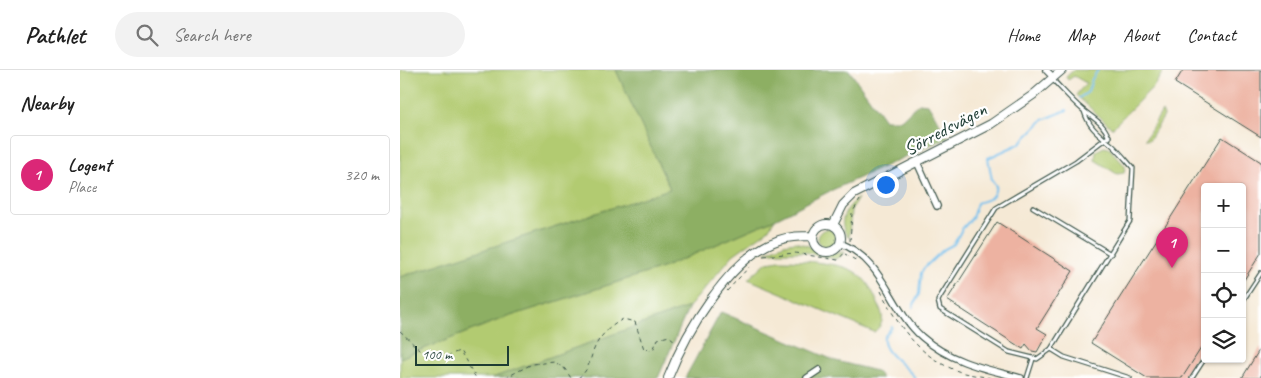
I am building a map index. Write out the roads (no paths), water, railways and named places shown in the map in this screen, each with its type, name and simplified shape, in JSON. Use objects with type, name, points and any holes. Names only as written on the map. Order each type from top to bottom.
[{"type":"street","points":[[1046,70],[1053,78]]},
{"type":"street","name":"Sörredsvägen","points":[[833,225],[843,205],[851,197],[991,124],[1062,70]]},
{"type":"street","points":[[917,162],[937,206]]},
{"type":"street","points":[[844,245],[834,251],[824,252],[815,246],[813,236],[820,226],[833,225],[840,233],[844,245],[875,268],[898,309],[912,328],[934,347],[965,363],[1021,378]]},
{"type":"street","points":[[668,378],[680,350],[697,320],[717,292],[754,253],[778,240],[797,236],[813,236]]},
{"type":"street","points":[[807,378],[819,370]]},
{"type":"lane","points":[[1053,78],[1084,111],[1097,119],[1109,136],[1110,143]]},
{"type":"lane","points":[[1084,111],[1087,121],[1105,141],[1110,143],[1134,168],[1130,221],[1051,349],[1033,361],[1009,352],[940,309],[938,301],[996,208],[1105,141],[1109,136]]},
{"type":"lane","points":[[1033,207],[1111,254]]},
{"type":"lane","points":[[1246,296],[1261,273]]},
{"type":"lane","points":[[1051,349],[1064,357],[1130,378]]},
{"type":"lane","points":[[1027,378],[1033,361]]},
{"type":"lane","points":[[1192,378],[1202,363]]},
{"type":"waterway","points":[[1079,98],[1088,92],[1092,79],[1098,70]]},
{"type":"waterway","points":[[913,307],[919,294],[921,273],[924,268],[943,250],[954,244],[962,229],[972,218],[977,203],[990,198],[994,194],[996,186],[992,180],[988,158],[1019,144],[1043,120],[1067,110]]},
{"type":"waterway","points":[[892,327],[884,337],[886,348],[915,378]]},
{"type":"place","name":"Logent","points":[[1172,268]]}]
